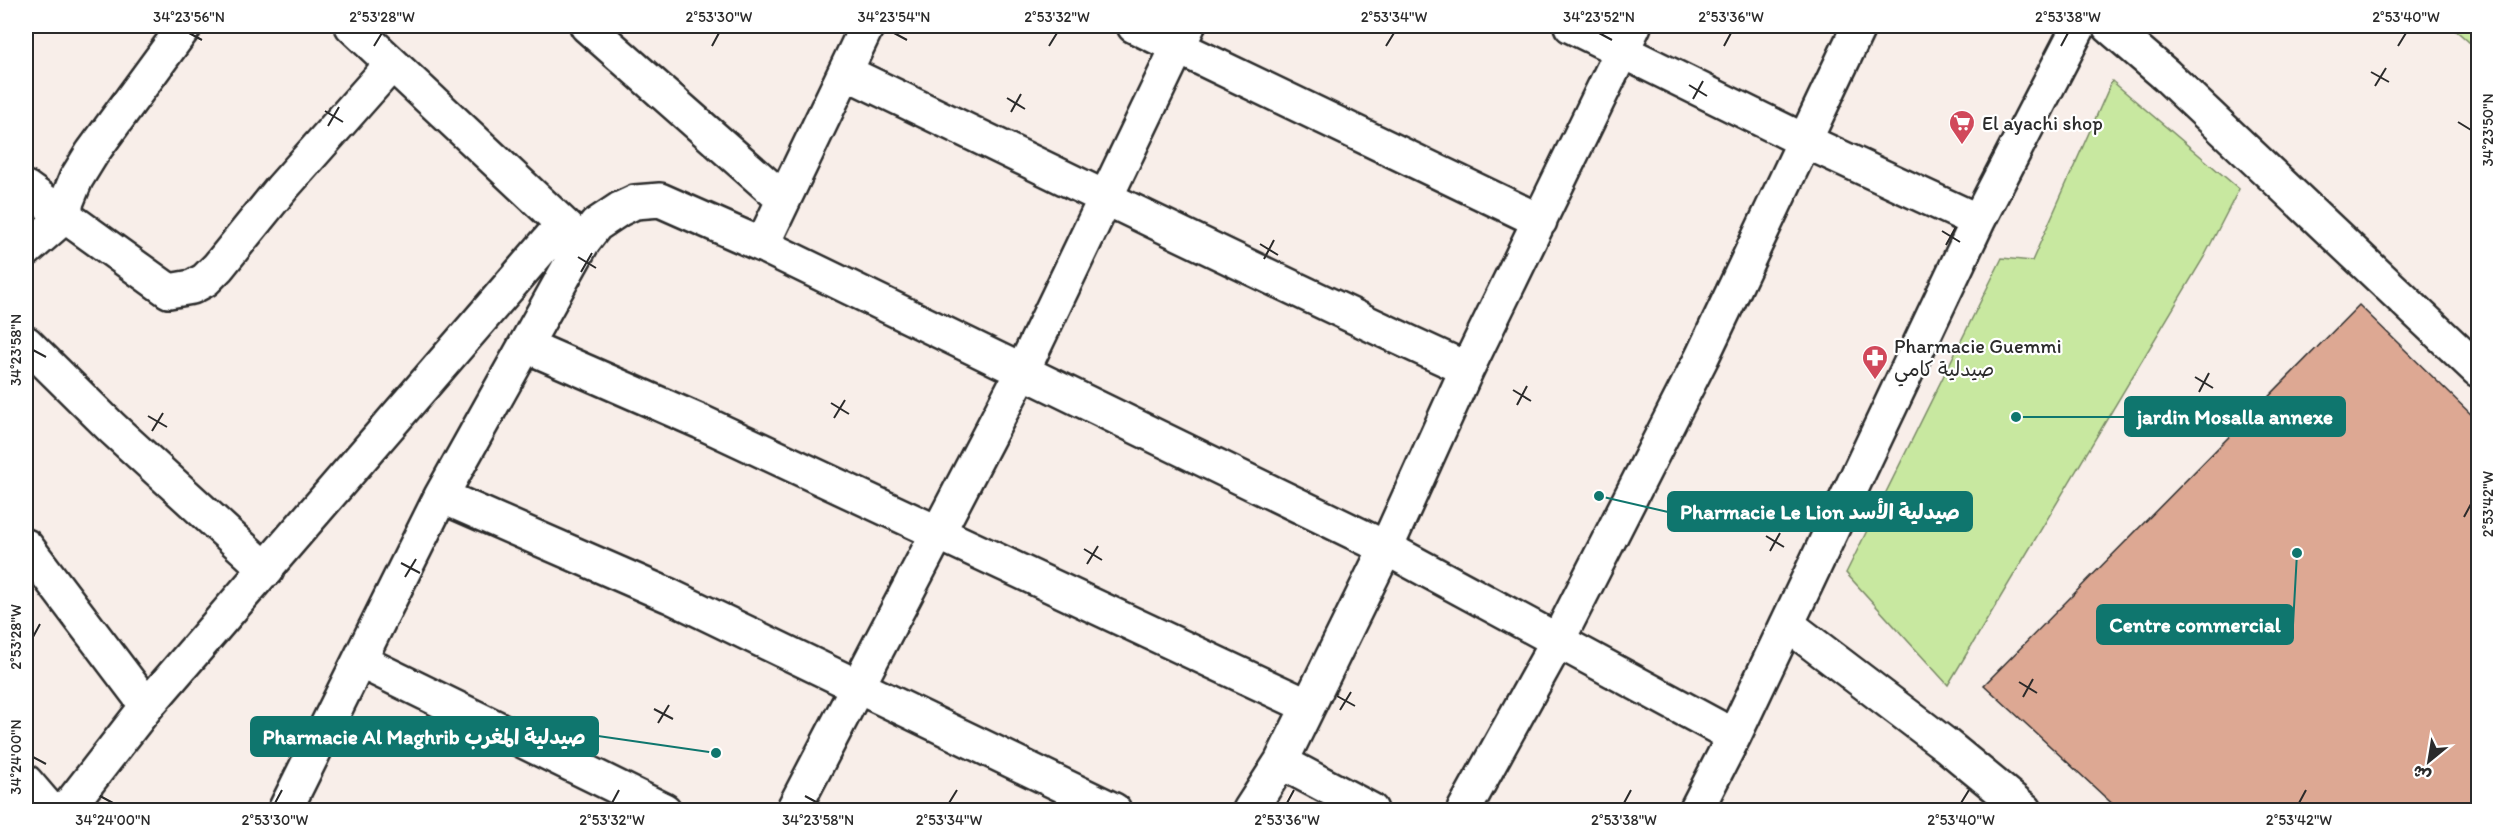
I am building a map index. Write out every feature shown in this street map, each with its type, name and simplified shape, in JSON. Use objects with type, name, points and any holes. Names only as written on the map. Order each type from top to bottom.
[{"type":"street","points":[[26,250],[64,217],[67,201],[76,179],[92,153],[184,26]]},
{"type":"street","points":[[352,26],[573,234]]},
{"type":"street","points":[[587,26],[783,199]]},
{"type":"street","points":[[1134,26],[1183,36],[1540,221]]},
{"type":"street","points":[[1571,26],[1628,38],[1803,140],[1978,221]]},
{"type":"street","points":[[1464,810],[1557,642],[1702,357],[1859,26]]},
{"type":"street","points":[[1696,810],[1734,736],[1978,221],[2079,26]]},
{"type":"street","points":[[2109,26],[2166,75],[2478,370]]},
{"type":"street","points":[[762,246],[845,72],[857,30]]},
{"type":"street","points":[[793,810],[855,687],[1022,372],[1183,36]]},
{"type":"street","points":[[1250,810],[1281,762],[1386,548],[1467,369],[1628,38]]},
{"type":"street","points":[[26,189],[169,291],[192,287],[205,280],[218,267],[282,188],[391,65]]},
{"type":"street","points":[[845,72],[1107,197],[1287,287],[1467,369]]},
{"type":"street","points":[[66,810],[147,706],[267,570],[573,234],[596,225],[635,202],[660,200],[762,246],[1386,548],[1734,736]]},
{"type":"street","points":[[285,810],[441,496],[527,346],[573,234]]},
{"type":"street","points":[[26,343],[112,428],[267,570]]},
{"type":"street","points":[[527,346],[701,422],[1308,706]]},
{"type":"street","points":[[441,496],[670,596],[1114,810]]},
{"type":"street","points":[[26,546],[147,706]]},
{"type":"street","points":[[1787,624],[1946,745],[2025,810]]},
{"type":"street","points":[[360,661],[664,810]]},
{"type":"street","points":[[1281,762],[1371,810]]},
{"type":"street","points":[[26,782],[50,810]]},
{"type":"green space","points":[[2451,26],[2478,26],[2478,50]]},
{"type":"green space","points":[[2112,81],[2239,189],[2204,257],[1948,685],[1846,573],[2002,258],[2032,261]]},
{"type":"building","points":[[2359,305],[2478,421],[2478,810],[2119,810],[1984,685]]},
{"type":"place","name":"El ayachi shop","points":[[1962,146]]},
{"type":"place","name":"Pharmacie Guemmi صيدلية كامي","points":[[1875,381]]},
{"type":"place","name":"jardin Mosalla annexe","points":[[2016,417]]},
{"type":"place","name":"Pharmacie Le Lion صيدلية الأسد","points":[[1599,496]]},
{"type":"place","name":"Centre commercial","points":[[2297,553]]},
{"type":"place","name":"Pharmacie Al Maghrib صيدلية المغرب","points":[[716,753]]}]
